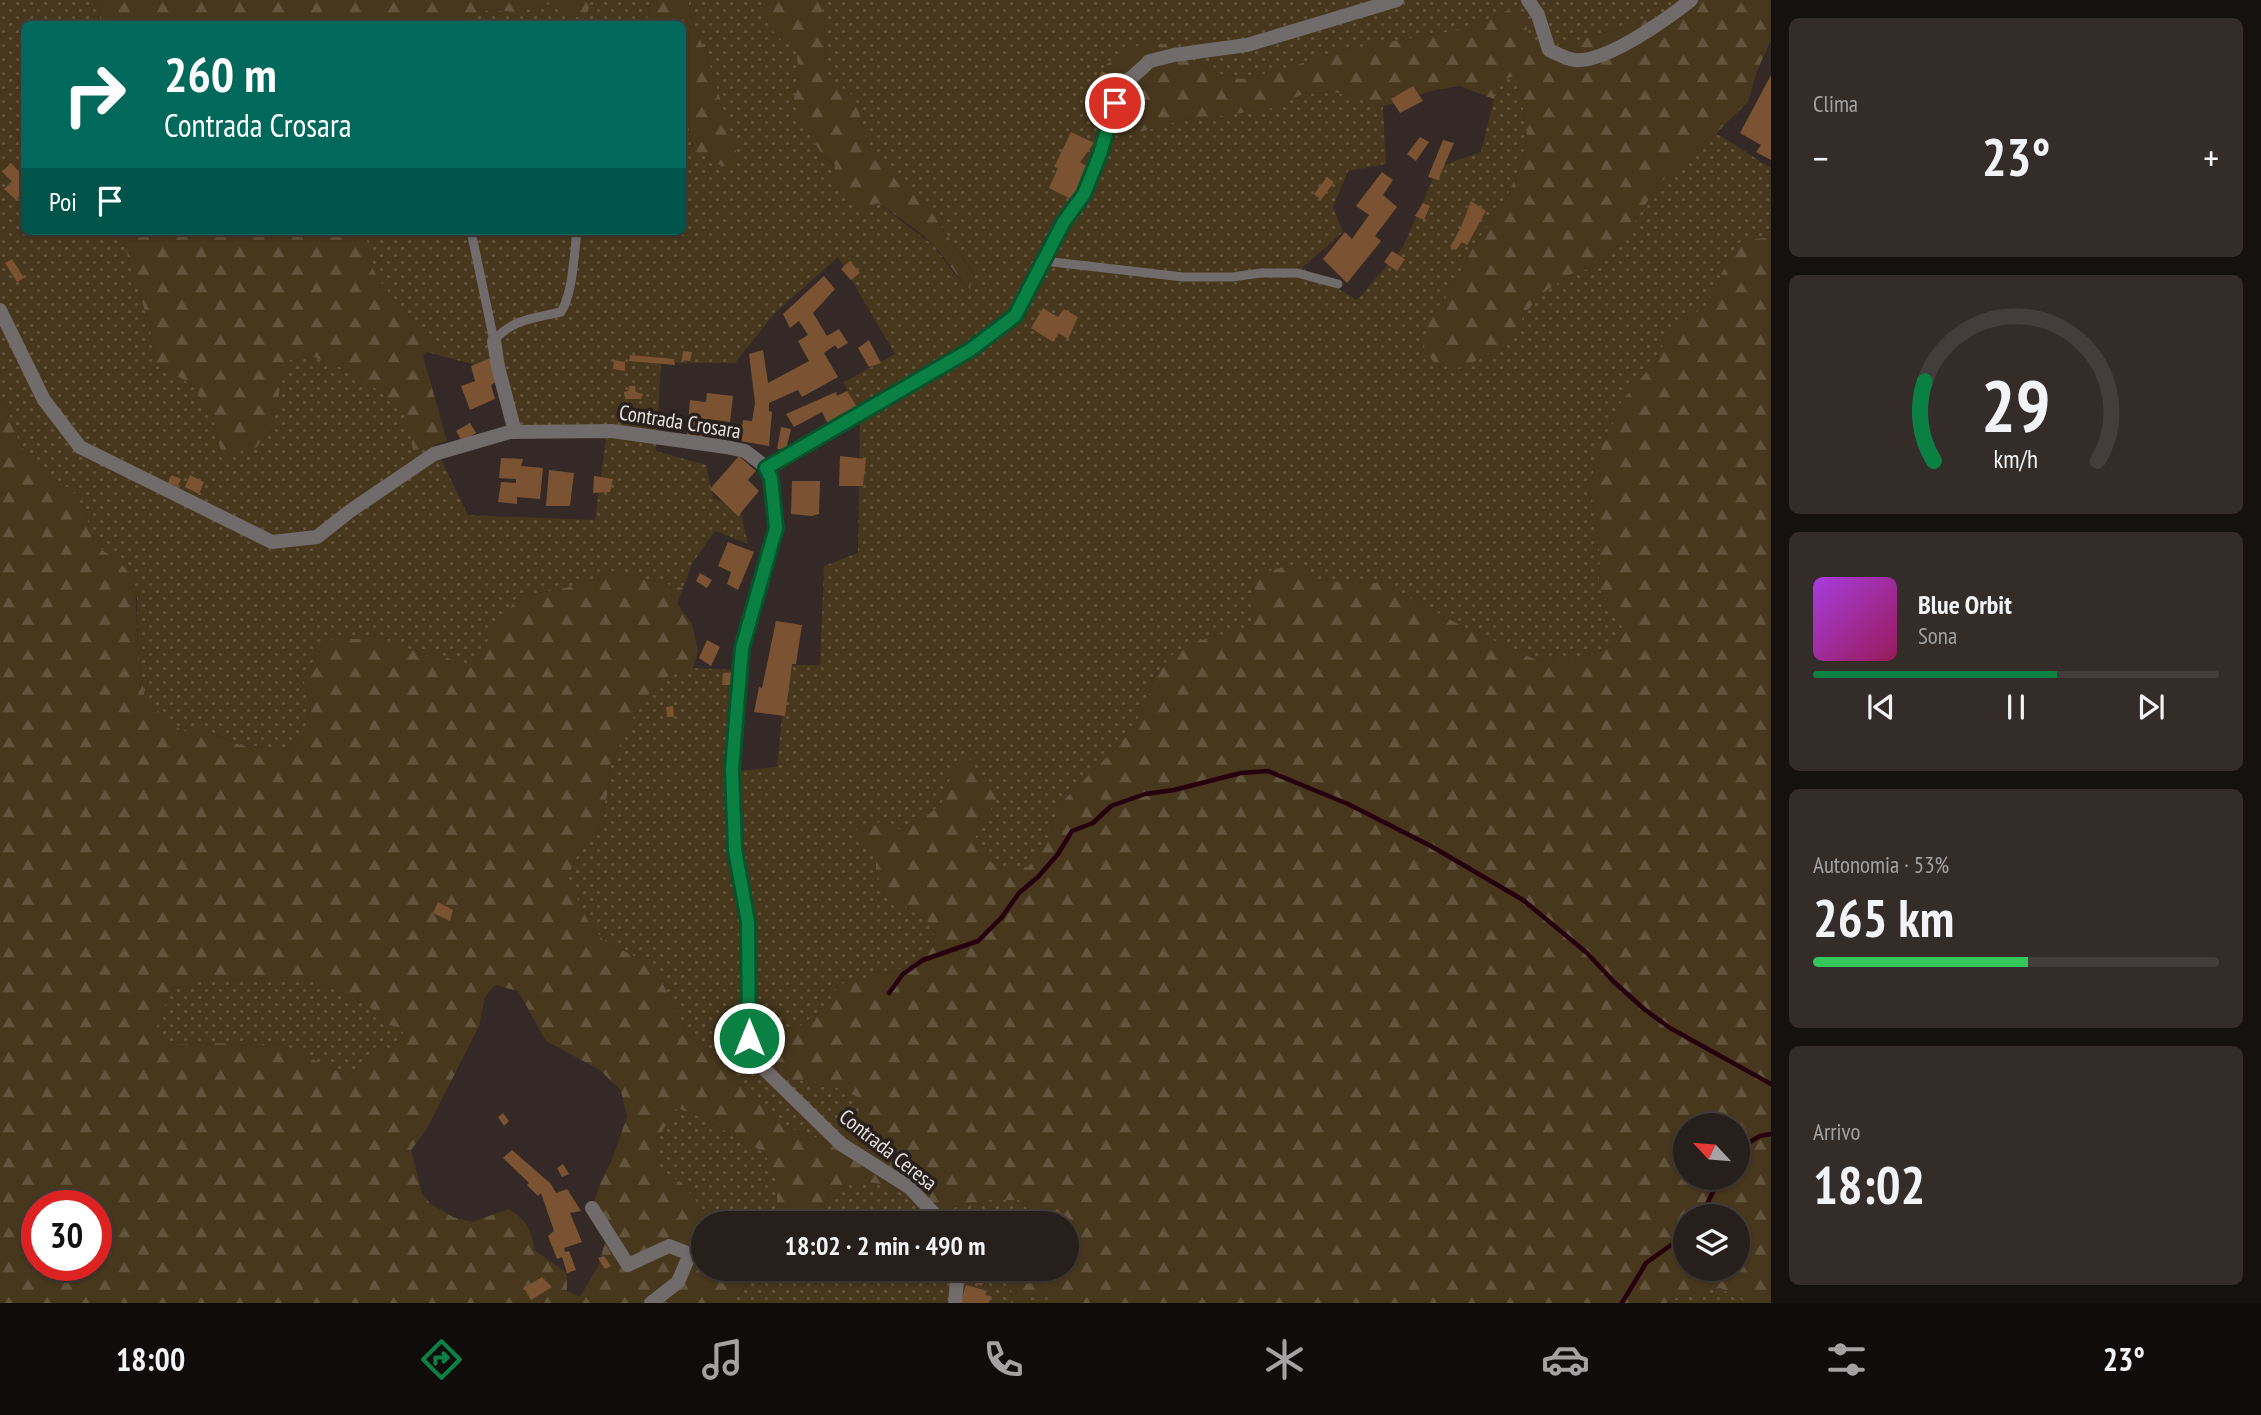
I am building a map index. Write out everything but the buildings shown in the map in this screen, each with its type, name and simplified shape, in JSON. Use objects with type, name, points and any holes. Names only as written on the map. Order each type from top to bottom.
[{"type":"street","points":[[766,468],[970,350],[1015,316],[1063,223],[1084,194],[1120,89],[1150,61],[1247,45],[1397,0]]},
{"type":"street","points":[[1528,0],[1538,15],[1549,50],[1574,60],[1591,58],[1616,49],[1691,0]]},
{"type":"street","name":"Contrada Crosara","points":[[0,310],[44,400],[80,447],[272,542],[317,537],[350,511],[434,454],[515,432],[612,432],[726,447],[745,451],[766,468]]},
{"type":"street","points":[[494,341],[515,432]]},
{"type":"street","name":"Contrada Ceresa","points":[[766,468],[771,478],[776,528],[742,648],[732,769],[735,850],[748,922],[749,1038],[758,1063],[841,1144],[909,1187],[932,1211]]},
{"type":"street","points":[[592,1208],[628,1265],[668,1247],[690,1254],[678,1282],[652,1303]]},
{"type":"street","points":[[955,1303],[957,1281]]},
{"type":"lane","points":[[472,235],[494,341]]},
{"type":"lane","points":[[494,341],[502,330],[517,322],[561,312],[568,302],[577,235]]},
{"type":"lane","points":[[1045,261],[1183,276],[1232,277],[1261,272],[1297,273],[1338,284]]},
{"type":"green space","points":[[0,0],[102,0],[98,4],[102,21],[21,21],[21,235],[121,235],[150,327],[155,363],[192,385],[213,417],[222,456],[275,417],[281,383],[290,360],[314,357],[354,373],[407,411],[413,451],[434,445],[468,515],[595,520],[606,438],[514,424],[500,371],[445,357],[379,280],[370,264],[366,235],[686,235],[686,113],[691,119],[689,130],[692,149],[723,167],[737,158],[688,0],[763,0],[775,34],[795,46],[798,74],[793,103],[822,155],[934,246],[969,289],[973,272],[925,203],[881,166],[868,147],[855,98],[826,75],[825,22],[820,0],[1691,0],[1667,14],[1559,46],[1533,43],[1523,19],[1508,10],[1481,22],[1447,32],[1349,49],[1241,79],[1216,73],[1189,58],[1102,111],[1140,132],[1193,117],[1268,109],[1303,94],[1332,92],[1383,106],[1386,164],[1348,171],[1333,207],[1343,232],[1302,268],[1357,300],[1403,247],[1438,167],[1481,152],[1498,82],[1513,76],[1520,89],[1527,135],[1521,165],[1505,201],[1474,246],[1446,298],[1430,317],[1510,340],[1539,296],[1571,274],[1598,266],[1621,243],[1658,185],[1697,146],[1716,133],[1771,168],[1771,237],[1741,241],[1726,264],[1708,304],[1669,333],[1656,360],[1619,405],[1613,424],[1595,455],[1591,491],[1600,556],[1599,588],[1624,629],[1612,646],[1579,659],[1534,659],[1460,625],[1381,582],[1358,584],[1254,575],[1252,625],[1172,655],[1154,676],[1147,701],[1120,744],[1060,804],[1044,848],[1028,867],[1001,869],[979,853],[975,838],[996,798],[969,759],[953,770],[942,803],[921,821],[897,830],[880,822],[876,871],[884,893],[936,927],[930,944],[910,965],[839,985],[827,1003],[810,1019],[773,1044],[776,1079],[819,1083],[860,1098],[857,1145],[841,1146],[781,1125],[739,1084],[724,1062],[688,1035],[664,986],[648,963],[604,941],[589,923],[568,880],[583,844],[598,830],[608,791],[610,765],[635,714],[659,680],[693,668],[735,670],[728,772],[777,767],[787,665],[820,665],[824,566],[858,553],[860,426],[844,382],[895,354],[838,257],[774,314],[735,363],[661,363],[656,451],[706,465],[713,498],[740,509],[748,544],[715,531],[692,564],[683,588],[611,571],[577,585],[516,598],[503,620],[492,631],[482,654],[469,664],[453,661],[441,654],[421,653],[382,639],[334,639],[324,644],[303,677],[311,707],[302,738],[292,748],[281,751],[240,745],[208,731],[183,732],[145,701],[138,649],[137,598],[119,561],[99,548],[91,535],[83,501],[67,487],[46,476],[30,459],[19,442],[5,403],[0,400]]},
{"type":"green space","points":[[102,0],[590,0],[586,21],[549,4],[519,12],[479,10],[471,21],[102,21],[98,4]]},
{"type":"green space","points":[[590,0],[652,0],[647,21],[471,21],[478,10],[519,12],[549,4],[586,20]]},
{"type":"green space","points":[[652,0],[688,0],[738,158],[723,167],[692,149],[689,130],[691,119],[686,113],[686,21],[647,21]]},
{"type":"green space","points":[[763,0],[820,0],[825,22],[826,75],[855,97],[868,147],[881,166],[925,203],[973,273],[970,289],[935,247],[908,223],[878,203],[866,209],[834,187],[835,165],[822,155],[793,103],[798,74],[795,46],[775,34]]},
{"type":"green space","points":[[1691,0],[1771,0],[1771,40],[1757,71],[1748,102],[1716,133],[1697,146],[1658,185],[1621,243],[1598,266],[1571,274],[1539,296],[1510,340],[1482,358],[1459,368],[1435,365],[1424,347],[1430,317],[1446,298],[1474,246],[1505,201],[1521,165],[1527,135],[1520,90],[1513,76],[1499,82],[1494,99],[1459,86],[1430,91],[1383,106],[1332,92],[1303,94],[1269,109],[1193,117],[1140,132],[1102,111],[1097,87],[1107,64],[1146,41],[1163,44],[1216,73],[1241,79],[1349,49],[1447,32],[1481,22],[1508,10],[1523,19],[1533,43],[1559,46],[1667,14]]},
{"type":"green space","points":[[121,235],[366,235],[370,264],[379,280],[445,357],[427,352],[423,356],[447,441],[413,451],[406,411],[354,373],[314,357],[290,360],[281,383],[275,417],[257,447],[222,456],[213,417],[192,385],[155,363],[150,327]]},
{"type":"green space","points":[[1771,237],[1771,1303],[1747,1303],[1720,1288],[1670,1299],[1666,1303],[1063,1303],[1045,1292],[1020,1303],[1011,1303],[1012,1281],[1079,1281],[1079,1211],[1030,1211],[1019,1200],[989,1200],[925,1211],[894,1189],[873,1183],[861,1183],[833,1190],[821,1211],[778,1211],[777,1173],[762,1151],[698,1116],[677,1108],[659,1136],[657,1170],[681,1182],[704,1211],[691,1211],[691,1281],[750,1281],[732,1303],[0,1303],[0,400],[5,403],[19,442],[30,459],[46,476],[67,487],[83,501],[91,535],[99,548],[119,561],[135,581],[138,649],[145,700],[183,732],[197,727],[240,745],[281,751],[292,748],[302,738],[311,707],[303,677],[324,644],[334,639],[382,639],[421,653],[441,654],[453,661],[469,664],[482,654],[492,631],[503,620],[516,598],[577,585],[611,571],[683,588],[677,603],[692,624],[698,651],[693,668],[659,680],[635,714],[610,765],[608,791],[598,830],[583,844],[568,880],[589,923],[604,941],[648,963],[664,986],[688,1035],[724,1062],[739,1084],[781,1125],[841,1146],[857,1144],[860,1098],[819,1083],[775,1079],[760,1054],[814,1015],[839,985],[911,965],[922,956],[930,944],[936,927],[884,893],[876,871],[876,854],[852,839],[859,824],[880,822],[897,830],[921,821],[942,803],[953,770],[969,758],[997,798],[975,838],[979,853],[1001,869],[1028,867],[1044,848],[1060,804],[1120,744],[1147,701],[1154,677],[1172,655],[1199,641],[1252,625],[1254,575],[1302,562],[1314,579],[1358,584],[1381,582],[1460,625],[1534,659],[1579,659],[1612,646],[1623,629],[1599,588],[1600,556],[1591,491],[1595,455],[1613,424],[1619,405],[1656,360],[1669,333],[1708,304],[1726,264],[1741,241]],"holes":[[[303,977],[371,1008],[380,1014],[382,1023],[400,1028],[405,1037],[389,1051],[378,1048],[369,1054],[353,1073],[343,1074],[281,1044],[166,1045],[159,1023],[170,988],[186,987],[196,981]],[[495,985],[518,991],[546,1041],[600,1070],[621,1091],[627,1117],[593,1205],[606,1239],[598,1266],[580,1297],[567,1291],[567,1273],[534,1250],[527,1226],[509,1209],[472,1222],[453,1217],[431,1204],[422,1194],[411,1150],[426,1130],[479,1026],[485,997]]]},
{"type":"green space","points":[[303,977],[372,1008],[381,1014],[382,1023],[400,1028],[406,1037],[389,1052],[378,1048],[369,1054],[353,1073],[343,1074],[281,1044],[166,1045],[161,1034],[159,1018],[170,988],[186,987],[195,981]]},
{"type":"green space","points":[[676,1108],[698,1116],[762,1151],[777,1173],[778,1211],[704,1211],[681,1182],[657,1170],[659,1136]]},
{"type":"green space","points":[[857,1182],[884,1184],[914,1200],[926,1211],[821,1211],[833,1190]]},
{"type":"green space","points":[[989,1200],[1019,1200],[1030,1211],[937,1211]]},
{"type":"green space","points":[[750,1281],[1012,1281],[1011,1303],[732,1303]]},
{"type":"green space","points":[[1720,1288],[1747,1303],[1666,1303],[1670,1299]]},
{"type":"green space","points":[[1045,1292],[1063,1303],[1020,1303]]},
{"type":"waterway","points":[[889,993],[903,974],[923,960],[978,941],[1002,917],[1019,893],[1038,877],[1058,854],[1072,831],[1093,823],[1111,806],[1145,794],[1174,790],[1241,773],[1268,771],[1348,804],[1431,846],[1523,900],[1587,953],[1644,1009],[1670,1028],[1771,1084]]},
{"type":"waterway","points":[[1750,1142],[1771,1134]]},
{"type":"waterway","points":[[1707,1204],[1714,1190]]},
{"type":"waterway","points":[[1622,1303],[1646,1263],[1673,1244]]},
{"type":"route","points":[[749,1038],[748,922],[735,850],[732,769],[742,648],[776,528],[771,478],[766,468],[970,350],[1015,316],[1063,223],[1084,194],[1100,154],[1115,103]]}]
